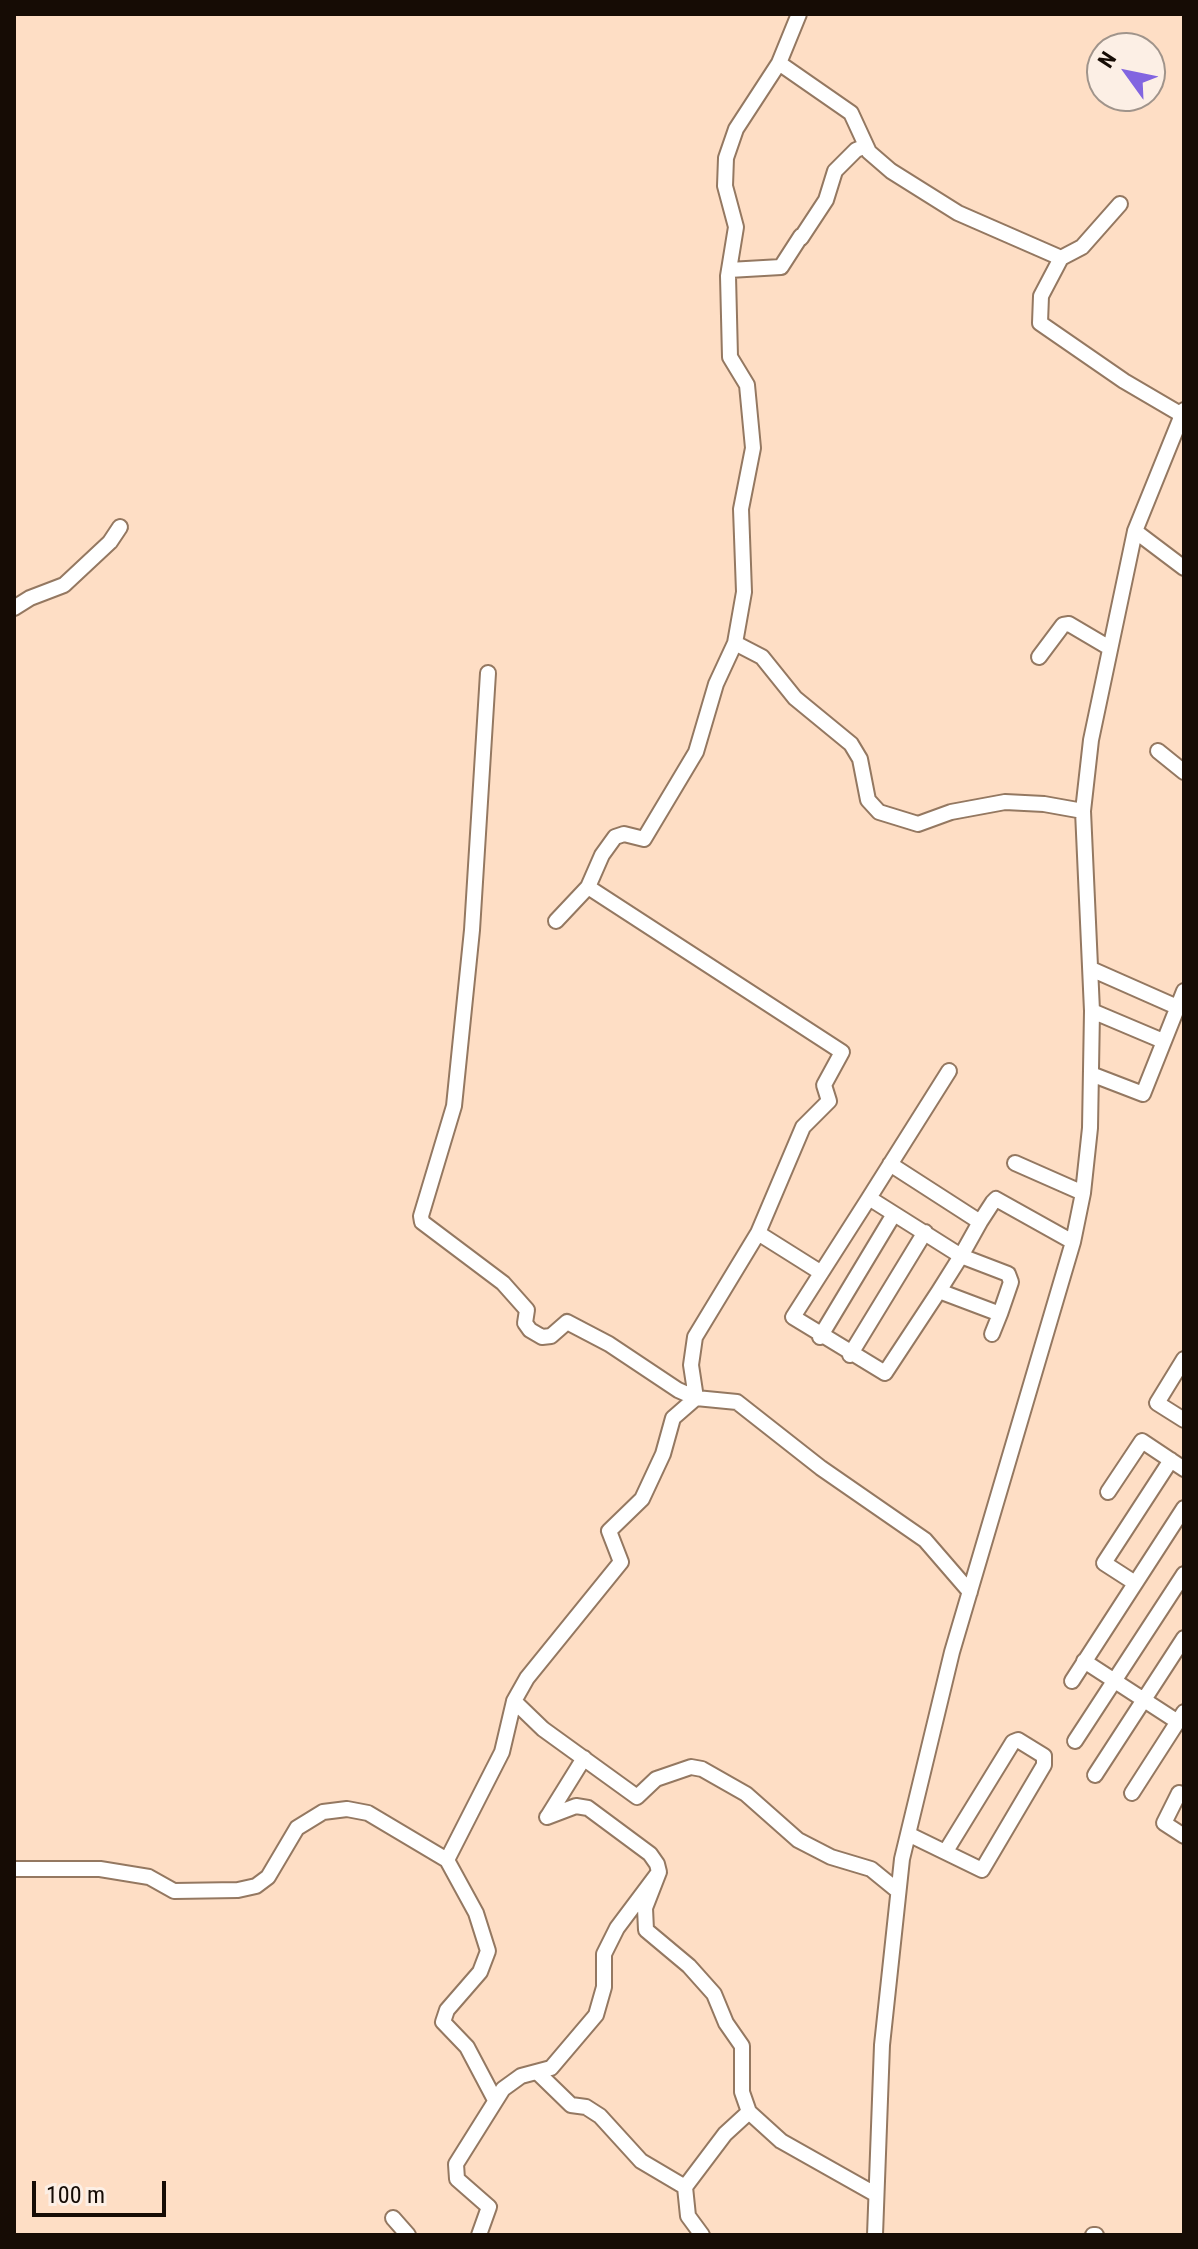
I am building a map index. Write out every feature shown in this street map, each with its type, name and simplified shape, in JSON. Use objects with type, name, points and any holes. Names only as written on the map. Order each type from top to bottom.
[{"type":"street","points":[[556,921],[588,887],[611,841],[624,834],[644,839],[671,797],[701,740],[708,706],[735,643],[744,592],[741,509],[753,448],[747,385],[730,357],[729,270],[736,227],[725,186],[728,145],[779,63],[799,14]]},
{"type":"street","points":[[779,63],[851,113],[866,146],[891,171],[958,213],[1061,258]]},
{"type":"street","points":[[729,270],[781,267],[826,200],[842,161],[866,146]]},
{"type":"street","points":[[875,2235],[882,2034],[898,1891],[908,1834],[936,1712],[1073,1242],[1083,1193],[1092,1011],[1083,811],[1091,740],[1108,647],[1135,531],[1183,413],[1114,374],[1040,323],[1041,296],[1061,258],[1082,247],[1120,204]]},
{"type":"street","points":[[14,608],[64,585],[110,542],[120,527]]},
{"type":"street","points":[[1135,531],[1184,568]]},
{"type":"street","points":[[1039,657],[1063,625],[1069,624],[1108,647]]},
{"type":"street","points":[[735,643],[762,657],[795,698],[851,744],[860,759],[868,800],[879,812],[918,824],[951,812],[1005,802],[1083,811]]},
{"type":"street","points":[[488,673],[471,941],[454,1106],[421,1216],[422,1222],[503,1283],[527,1310],[525,1323],[530,1330],[542,1337],[551,1336],[567,1322],[696,1398],[737,1402],[821,1468],[925,1540],[970,1592]]},
{"type":"street","points":[[1158,751],[1184,772]]},
{"type":"street","points":[[588,887],[842,1052],[824,1085],[829,1101],[803,1127],[758,1233],[695,1337],[691,1365],[696,1398]]},
{"type":"street","points":[[1091,969],[1177,1007]]},
{"type":"street","points":[[1091,1074],[1140,1095],[1145,1091],[1184,991]]},
{"type":"street","points":[[1092,1011],[1163,1041]]},
{"type":"street","points":[[949,1071],[793,1317],[820,1337],[885,1373],[993,1202],[999,1200],[1073,1242]]},
{"type":"street","points":[[1015,1163],[1083,1193]]},
{"type":"street","points":[[890,1164],[980,1222]]},
{"type":"street","points":[[869,1198],[961,1256],[1011,1277],[992,1334]]},
{"type":"street","points":[[820,1337],[894,1214]]},
{"type":"street","points":[[850,1355],[925,1232]]},
{"type":"street","points":[[758,1233],[820,1272]]},
{"type":"street","points":[[939,1291],[1000,1314]]},
{"type":"street","points":[[1182,1367],[1157,1403],[1184,1420]]},
{"type":"street","points":[[447,1860],[502,1752],[514,1701],[527,1678],[621,1562],[621,1553],[608,1536],[609,1531],[642,1499],[663,1454],[673,1418],[696,1398]]},
{"type":"street","points":[[1108,1492],[1142,1441],[1184,1469]]},
{"type":"street","points":[[1135,1583],[1104,1563],[1171,1460]]},
{"type":"street","points":[[1072,1681],[1184,1508]]},
{"type":"street","points":[[1075,1741],[1184,1574]]},
{"type":"street","points":[[1095,1775],[1184,1638]]},
{"type":"street","points":[[1084,1661],[1144,1700],[1181,1717],[1132,1793]]},
{"type":"street","points":[[514,1701],[543,1729],[637,1797],[656,1779],[678,1771],[691,1767],[710,1772],[746,1794],[798,1840],[819,1852],[871,1869],[898,1891]]},
{"type":"street","points":[[908,1834],[982,1870],[1044,1765],[1044,1756],[1018,1740],[1013,1742],[946,1851]]},
{"type":"street","points":[[584,1758],[547,1817],[576,1806],[588,1808],[650,1854],[659,1872],[645,1908],[646,1930],[689,1966],[714,1994],[726,2023],[742,2046],[742,2092],[749,2112],[781,2141],[875,2194]]},
{"type":"street","points":[[1182,1791],[1164,1823],[1184,1836]]},
{"type":"street","points":[[14,1869],[100,1869],[149,1877],[174,1891],[238,1890],[256,1886],[268,1877],[297,1828],[323,1812],[347,1809],[368,1813],[447,1860],[476,1913],[488,1951],[480,1972],[447,2010],[443,2022],[467,2047],[495,2100]]},
{"type":"street","points":[[479,2235],[489,2207],[457,2179],[455,2170],[495,2100],[521,2076],[556,2064],[596,2015],[604,1987],[604,1954],[617,1928],[659,1872]]},
{"type":"street","points":[[537,2072],[571,2105],[586,2107],[600,2116],[641,2161],[685,2187]]},
{"type":"street","points":[[702,2235],[688,2216],[685,2187],[725,2134],[749,2112]]},
{"type":"street","points":[[393,2218],[408,2235]]}]
